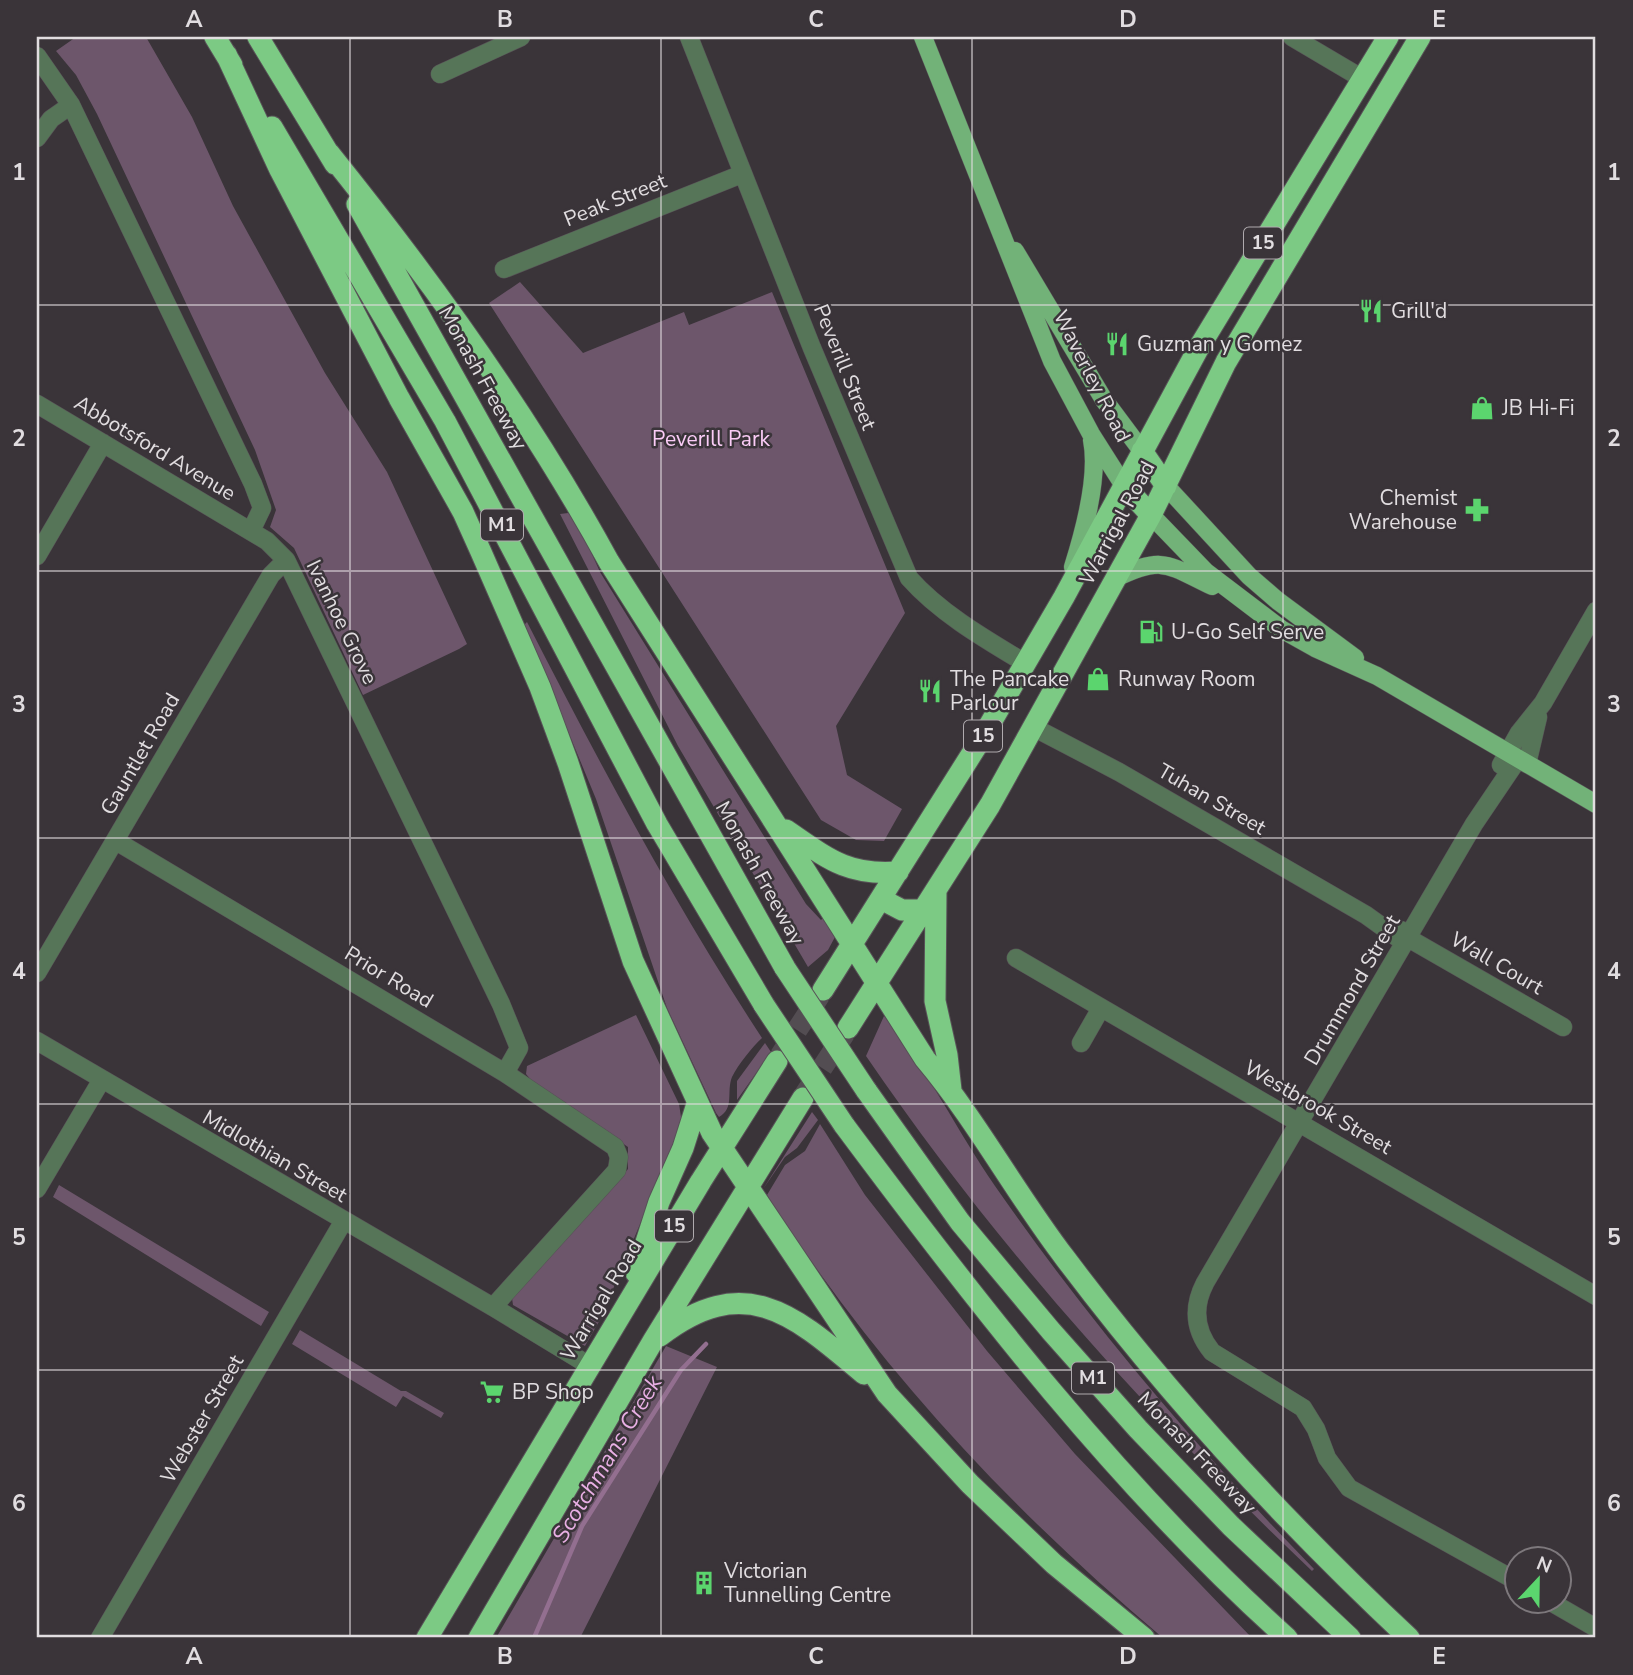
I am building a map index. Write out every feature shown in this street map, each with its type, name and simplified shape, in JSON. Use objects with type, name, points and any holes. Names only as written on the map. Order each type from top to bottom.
[{"type":"highway","name":"Monash Freeway","points":[[258,37],[329,153],[785,968],[866,1090],[960,1222],[1051,1331],[1138,1429],[1231,1525],[1350,1638]]},
{"type":"highway","name":"Warrigal Road","points":[[822,990],[1026,663],[1198,349],[1388,37]]},
{"type":"highway","name":"Warrigal Road","points":[[848,1028],[990,804],[1151,515],[1226,362],[1420,37]]},
{"type":"highway","points":[[220,45],[279,170],[398,398],[463,512],[486,563],[540,687],[633,961],[697,1104],[747,1188],[887,1394]]},
{"type":"highway","name":"M1","points":[[220,45],[315,196],[445,421],[657,824],[764,1005],[844,1125],[963,1284],[1100,1445],[1182,1534],[1287,1638]]},
{"type":"highway","points":[[329,153],[404,247],[477,352],[582,512],[609,562],[878,981],[925,1059],[951,1090],[1028,1209],[1154,1371],[1286,1518],[1409,1638]]},
{"type":"highway","name":"Waverley Road","points":[[1142,451],[1166,486]]},
{"type":"highway","name":"Waverley Road","points":[[1124,486],[1151,515]]},
{"type":"highway","points":[[778,825],[834,863],[872,874],[898,872]]},
{"type":"highway","points":[[936,889],[935,1001],[947,1055],[951,1090]]},
{"type":"highway","points":[[881,899],[902,910],[923,910]]},
{"type":"highway","name":"Warrigal Road","points":[[427,1638],[627,1304],[777,1061]]},
{"type":"highway","name":"15","points":[[479,1638],[653,1341],[803,1098]]},
{"type":"highway","points":[[627,1304],[659,1202],[683,1148],[697,1104]]},
{"type":"highway","points":[[653,1341],[677,1322],[708,1309],[741,1305],[761,1307],[793,1317],[887,1394],[970,1484],[1054,1563],[1144,1638]]},
{"type":"main road","name":"Waverley Road","points":[[923,37],[1052,360],[1091,434],[1124,486]]},
{"type":"main road","name":"Waverley Road","points":[[996,222],[1033,278],[1104,400],[1142,451]]},
{"type":"main road","points":[[1064,597],[1081,541],[1088,502],[1094,460],[1091,434]]},
{"type":"main road","name":"Waverley Road","points":[[1166,486],[1249,576],[1377,676]]},
{"type":"main road","name":"Waverley Road","points":[[1151,515],[1197,564],[1240,600],[1315,648],[1377,676],[1596,804]]},
{"type":"main road","points":[[1116,578],[1147,564],[1159,563],[1240,600]]},
{"type":"street","points":[[440,74],[517,37]]},
{"type":"street","name":"Peverill Street","points":[[689,37],[892,543],[909,578],[926,596],[985,639],[1026,663]]},
{"type":"street","points":[[1292,37],[1363,79]]},
{"type":"street","points":[[37,56],[71,105],[253,484],[262,508],[251,531]]},
{"type":"street","points":[[37,138],[51,119],[71,105]]},
{"type":"street","name":"Peak Street","points":[[504,269],[742,174]]},
{"type":"street","name":"Abbotsford Avenue","points":[[37,404],[251,531]]},
{"type":"street","points":[[37,556],[103,443]]},
{"type":"street","name":"Ivanhoe Grove","points":[[251,531],[267,541],[286,560],[501,1004],[519,1048],[505,1073]]},
{"type":"street","name":"Gauntlet Road","points":[[37,973],[271,575],[286,560]]},
{"type":"street","name":"Drummond Street","points":[[1504,1575],[1349,1488],[1327,1458],[1316,1429],[1303,1408],[1212,1352],[1202,1338],[1196,1315],[1197,1302],[1489,798],[1494,777],[1518,758],[1543,703],[1596,611]]},
{"type":"street","name":"Tuhan Street","points":[[1032,727],[1119,772],[1366,915],[1398,938],[1408,938]]},
{"type":"street","name":"Prior Road","points":[[116,841],[505,1073],[615,1147],[619,1157],[617,1170],[493,1307]]},
{"type":"street","name":"Wall Court","points":[[1408,938],[1563,1027]]},
{"type":"street","name":"Westbrook Street","points":[[1016,958],[1596,1296]]},
{"type":"street","points":[[1081,1043],[1101,1008]]},
{"type":"street","name":"Midlothian Street","points":[[37,1041],[590,1366]]},
{"type":"street","points":[[37,1189],[101,1081]]},
{"type":"street","name":"Webster Street","points":[[100,1638],[343,1222]]},
{"type":"street","points":[[1574,1615],[1596,1628]]},
{"type":"green space","points":[[76,37],[146,37],[192,117],[233,206],[325,373],[387,472],[467,644],[363,695],[294,548],[270,527],[276,510],[255,450],[97,114],[76,75],[56,51]]},
{"type":"green space","name":"Peverill Park","points":[[520,282],[583,353],[684,312],[689,325],[772,292],[905,613],[836,726],[847,775],[902,809],[884,841],[856,840],[821,820],[489,303]]},
{"type":"green space","points":[[568,513],[577,521],[600,572],[806,904],[821,920],[823,918],[835,937],[828,950],[808,967],[678,746],[560,514]]},
{"type":"green space","points":[[527,622],[639,833],[698,936],[762,1038],[745,1056],[732,1077],[729,1104],[719,1117],[667,1008],[596,799],[524,625]]},
{"type":"green space","points":[[636,1015],[679,1104],[682,1123],[601,1318],[585,1346],[513,1305],[512,1298],[628,1169],[628,1147],[531,1080],[526,1074],[527,1066]]},
{"type":"green space","points":[[884,1016],[928,1078],[995,1186],[1069,1287],[1147,1385],[1229,1479],[1314,1569],[1312,1571],[1191,1451],[1133,1389],[1076,1326],[967,1194],[866,1056]]},
{"type":"green space","points":[[765,1043],[771,1052],[737,1100],[737,1081]]},
{"type":"green space","points":[[812,1112],[818,1120],[797,1148],[785,1157],[763,1189]]},
{"type":"green space","points":[[820,1124],[865,1195],[987,1351],[1075,1454],[1252,1638],[1163,1638],[1052,1539],[948,1432],[899,1376],[853,1318],[767,1195],[785,1165],[805,1151]]},
{"type":"green space","points":[[59,1185],[269,1312],[261,1326],[53,1197]]},
{"type":"green space","points":[[300,1330],[401,1391],[406,1391],[444,1413],[441,1418],[403,1396],[396,1407],[292,1344]]},
{"type":"green space","points":[[666,1346],[717,1367],[580,1638],[496,1638]]},
{"type":"waterway","name":"Scotchmans Creek","points":[[534,1638],[582,1526],[681,1370],[706,1344]]},
{"type":"tunnel","points":[[780,1056],[820,995]]},
{"type":"tunnel","points":[[805,1094],[845,1033]]},
{"type":"place","name":"Grill'd","points":[[1371,311]]},
{"type":"place","name":"Guzman y Gomez","points":[[1117,344]]},
{"type":"place","name":"JB Hi-Fi","points":[[1482,408]]},
{"type":"place","name":"Chemist Warehouse","points":[[1477,510]]},
{"type":"place","name":"U-Go Self Serve","points":[[1151,632]]},
{"type":"place","name":"Runway Room","points":[[1098,679]]},
{"type":"place","name":"The Pancake Parlour","points":[[930,691]]},
{"type":"place","name":"BP Shop","points":[[492,1392]]},
{"type":"place","name":"Victorian Tunnelling Centre","points":[[704,1583]]}]
